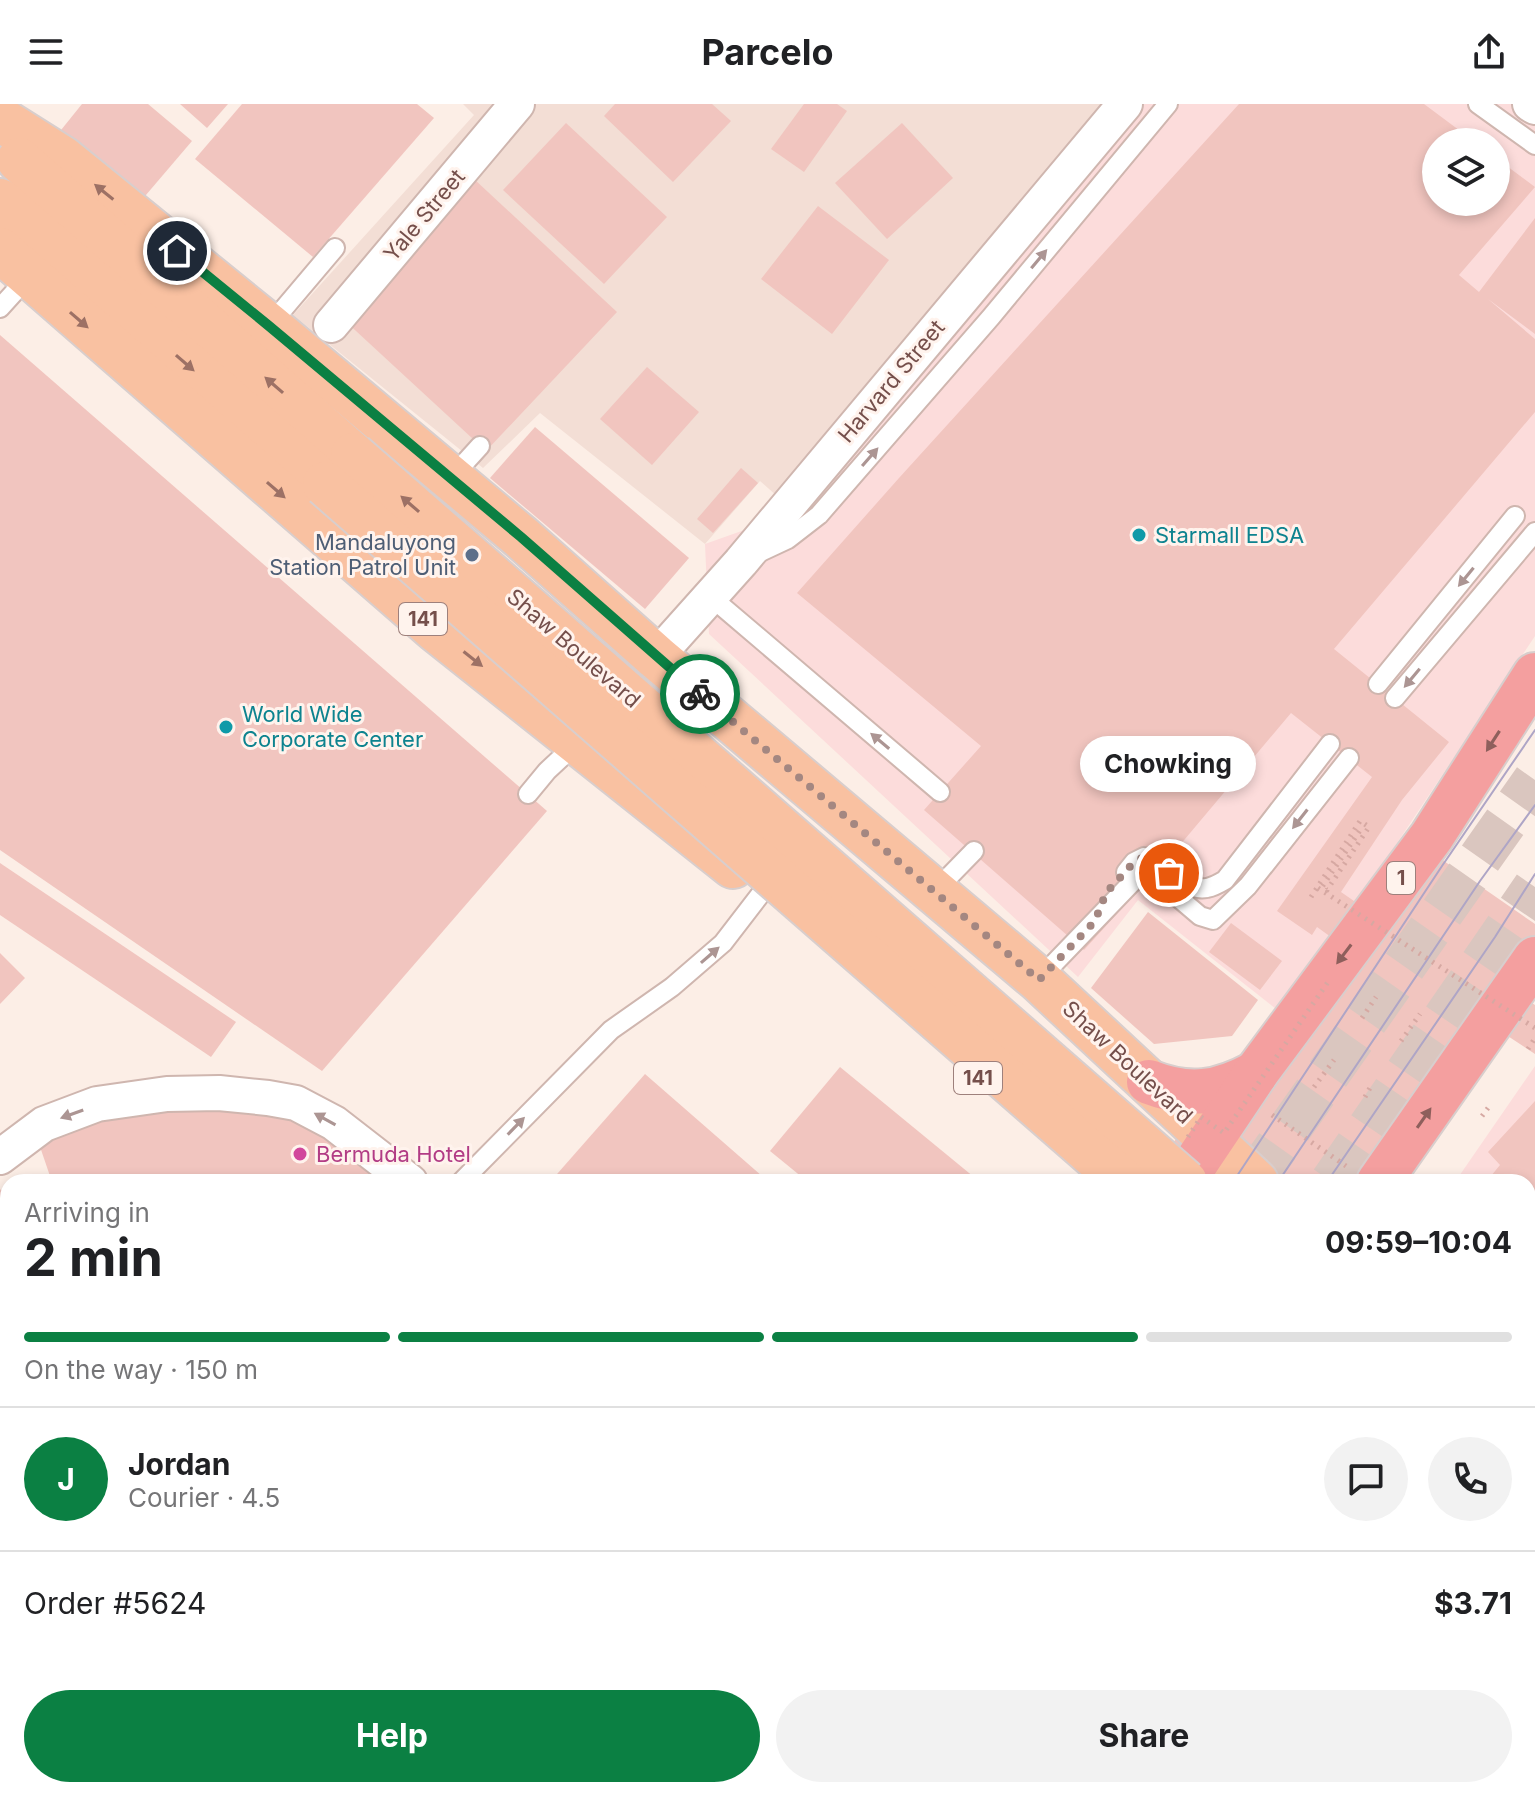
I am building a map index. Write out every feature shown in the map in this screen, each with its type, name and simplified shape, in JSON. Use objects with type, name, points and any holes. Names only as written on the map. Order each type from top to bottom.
[{"type":"highway","name":"1","points":[[1190,1174],[1243,1108],[1432,836],[1535,675]]},
{"type":"highway","points":[[601,692],[894,937],[1163,1174]]},
{"type":"highway","points":[[1371,1174],[1535,959]]},
{"type":"highway","points":[[1149,1082],[1195,1093],[1234,1085],[1243,1108]]},
{"type":"main road","name":"Shaw Boulevard","points":[[0,119],[64,155],[521,537],[656,657],[1039,980],[1149,1082],[1243,1108],[1255,1174]]},
{"type":"main road","name":"Shaw Boulevard","points":[[0,143],[339,470],[1115,1174]]},
{"type":"main road","name":"Shaw Boulevard","points":[[0,201],[339,470],[1175,1174]]},
{"type":"main road","name":"141","points":[[15,263],[435,629],[540,712],[562,756],[763,891],[1088,1174]]},
{"type":"main road","points":[[562,756],[601,692],[601,666],[619,623]]},
{"type":"main road","points":[[540,712],[568,699],[601,692],[656,657]]},
{"type":"main road","points":[[858,974],[934,892]]},
{"type":"street","name":"Yale Street","points":[[331,325],[517,104]]},
{"type":"street","name":"Harvard Street","points":[[656,657],[741,562],[1125,104]]},
{"type":"street","points":[[0,1157],[44,1124],[97,1104],[167,1094],[219,1093],[296,1103],[334,1123],[400,1174]]},
{"type":"lane","points":[[741,562],[788,539],[819,515],[991,317],[1168,104]]},
{"type":"lane","points":[[1478,104],[1535,145]]},
{"type":"lane","points":[[269,326],[335,248]]},
{"type":"lane","points":[[0,308],[15,263]]},
{"type":"lane","points":[[450,479],[480,446]]},
{"type":"lane","points":[[1378,684],[1515,516]]},
{"type":"lane","points":[[1395,698],[1535,532]]},
{"type":"lane","points":[[711,597],[940,792]]},
{"type":"lane","points":[[1095,921],[1106,893],[1134,862],[1144,857],[1186,886],[1206,888],[1225,880],[1330,744]]},
{"type":"lane","points":[[528,794],[562,756]]},
{"type":"lane","points":[[1039,980],[1143,871],[1147,871],[1200,916],[1213,920],[1248,886],[1349,758]]},
{"type":"lane","points":[[934,892],[974,851]]},
{"type":"lane","points":[[469,1174],[611,1030],[672,987],[723,943],[763,891]]},
{"type":"path","points":[[1311,897],[1360,821],[1369,827],[1327,890],[1322,887],[1361,829]]},
{"type":"path","points":[[1318,887],[1535,1028]]},
{"type":"path","points":[[1328,982],[1243,1108],[1361,1174]]},
{"type":"path","points":[[1362,1018],[1376,997]]},
{"type":"path","points":[[1401,1041],[1420,1014]]},
{"type":"path","points":[[1528,1049],[1535,1038]]},
{"type":"path","points":[[1314,1087],[1334,1060]]},
{"type":"path","points":[[1365,1097],[1372,1084]]},
{"type":"path","points":[[1482,1116],[1491,1104]]},
{"type":"shaded area","points":[[463,104],[1144,104],[795,512],[760,481],[705,544],[540,413],[483,468],[293,315],[474,115]]},
{"type":"shaded area","name":"Starmall EDSA","points":[[1144,104],[1535,104],[1535,636],[1355,906],[1276,1009],[1138,900],[1078,977],[709,634],[705,544],[795,512]]},
{"type":"shaded area","points":[[1535,1066],[1535,1174],[1461,1174]]},
{"type":"building","points":[[82,104],[148,104],[192,141],[134,209],[53,140]]},
{"type":"building","points":[[180,104],[228,104],[207,128]]},
{"type":"building","points":[[242,104],[417,104],[434,118],[313,257],[195,159]]},
{"type":"building","points":[[615,104],[712,104],[731,121],[673,182],[604,116]]},
{"type":"building","points":[[804,104],[837,104],[847,111],[804,172],[771,149]]},
{"type":"building","name":"Starmall EDSA","points":[[1239,104],[1424,104],[1456,128],[1422,128],[1422,216],[1510,216],[1459,275],[1479,292],[1535,218],[1535,334],[1488,299],[1535,339],[1535,412],[1334,649],[1449,742],[1402,800],[1341,892],[1380,919],[1428,850],[1535,924],[1535,946],[1508,987],[1535,1005],[1535,1054],[1485,1021],[1382,1174],[1152,1174],[1199,1106],[1356,955],[1317,927],[1312,935],[1277,911],[1372,777],[1291,713],[1185,839],[1084,950],[924,810],[981,746],[797,593]]},
{"type":"building","points":[[566,123],[667,217],[604,284],[503,190]]},
{"type":"building","points":[[902,123],[953,178],[887,239],[835,183]]},
{"type":"building","name":"Starmall EDSA","points":[[1510,168],[1535,187],[1510,216]]},
{"type":"building","points":[[474,179],[617,312],[486,451],[343,319]]},
{"type":"building","points":[[818,206],[889,260],[832,334],[761,279]]},
{"type":"building","name":"World Wide Corporate Center","points":[[0,335],[547,811],[322,1071],[0,850]]},
{"type":"building","points":[[647,367],[699,412],[652,465],[600,419]]},
{"type":"building","points":[[535,427],[689,558],[645,609],[490,478]]},
{"type":"building","points":[[741,468],[758,483],[713,533],[697,519]]},
{"type":"building","points":[[0,863],[236,1022],[211,1057],[0,915]]},
{"type":"building","points":[[1148,912],[1258,1000],[1232,1036],[1154,1044],[1091,988]]},
{"type":"building","points":[[1231,923],[1282,961],[1260,990],[1209,952]]},
{"type":"building","points":[[0,953],[25,978],[0,1004]]},
{"type":"building","points":[[840,1067],[970,1174],[798,1174],[770,1151]]},
{"type":"building","points":[[645,1074],[760,1174],[557,1174]]},
{"type":"building","points":[[1535,1101],[1535,1174],[1493,1174],[1500,1165],[1488,1152]]},
{"type":"building","name":"Bermuda Hotel","points":[[168,1108],[267,1112],[305,1125],[375,1174],[49,1174],[36,1135]]},
{"type":"tunnel","points":[[1258,1174],[1535,780]]},
{"type":"tunnel","points":[[1338,1174],[1535,887]]},
{"type":"tram line","points":[[1238,1174],[1535,730]]},
{"type":"tram line","points":[[1283,1174],[1480,881],[1535,805]]},
{"type":"tram line","points":[[1332,1174],[1535,874]]},
{"type":"way so far","points":[[700,694],[1039,980],[1095,921],[1106,893],[1134,862],[1144,857],[1169,873]]},
{"type":"place","name":"Starmall EDSA","points":[[1139,535]]},
{"type":"place","name":"Mandaluyong Station Patrol Unit","points":[[472,555]]},
{"type":"place","name":"World Wide Corporate Center","points":[[226,727]]},
{"type":"place","name":"Chowking","points":[[1169,873]]},
{"type":"place","name":"Bermuda Hotel","points":[[300,1154]]},
{"type":"route","points":[[177,251],[521,537],[700,694]]}]
